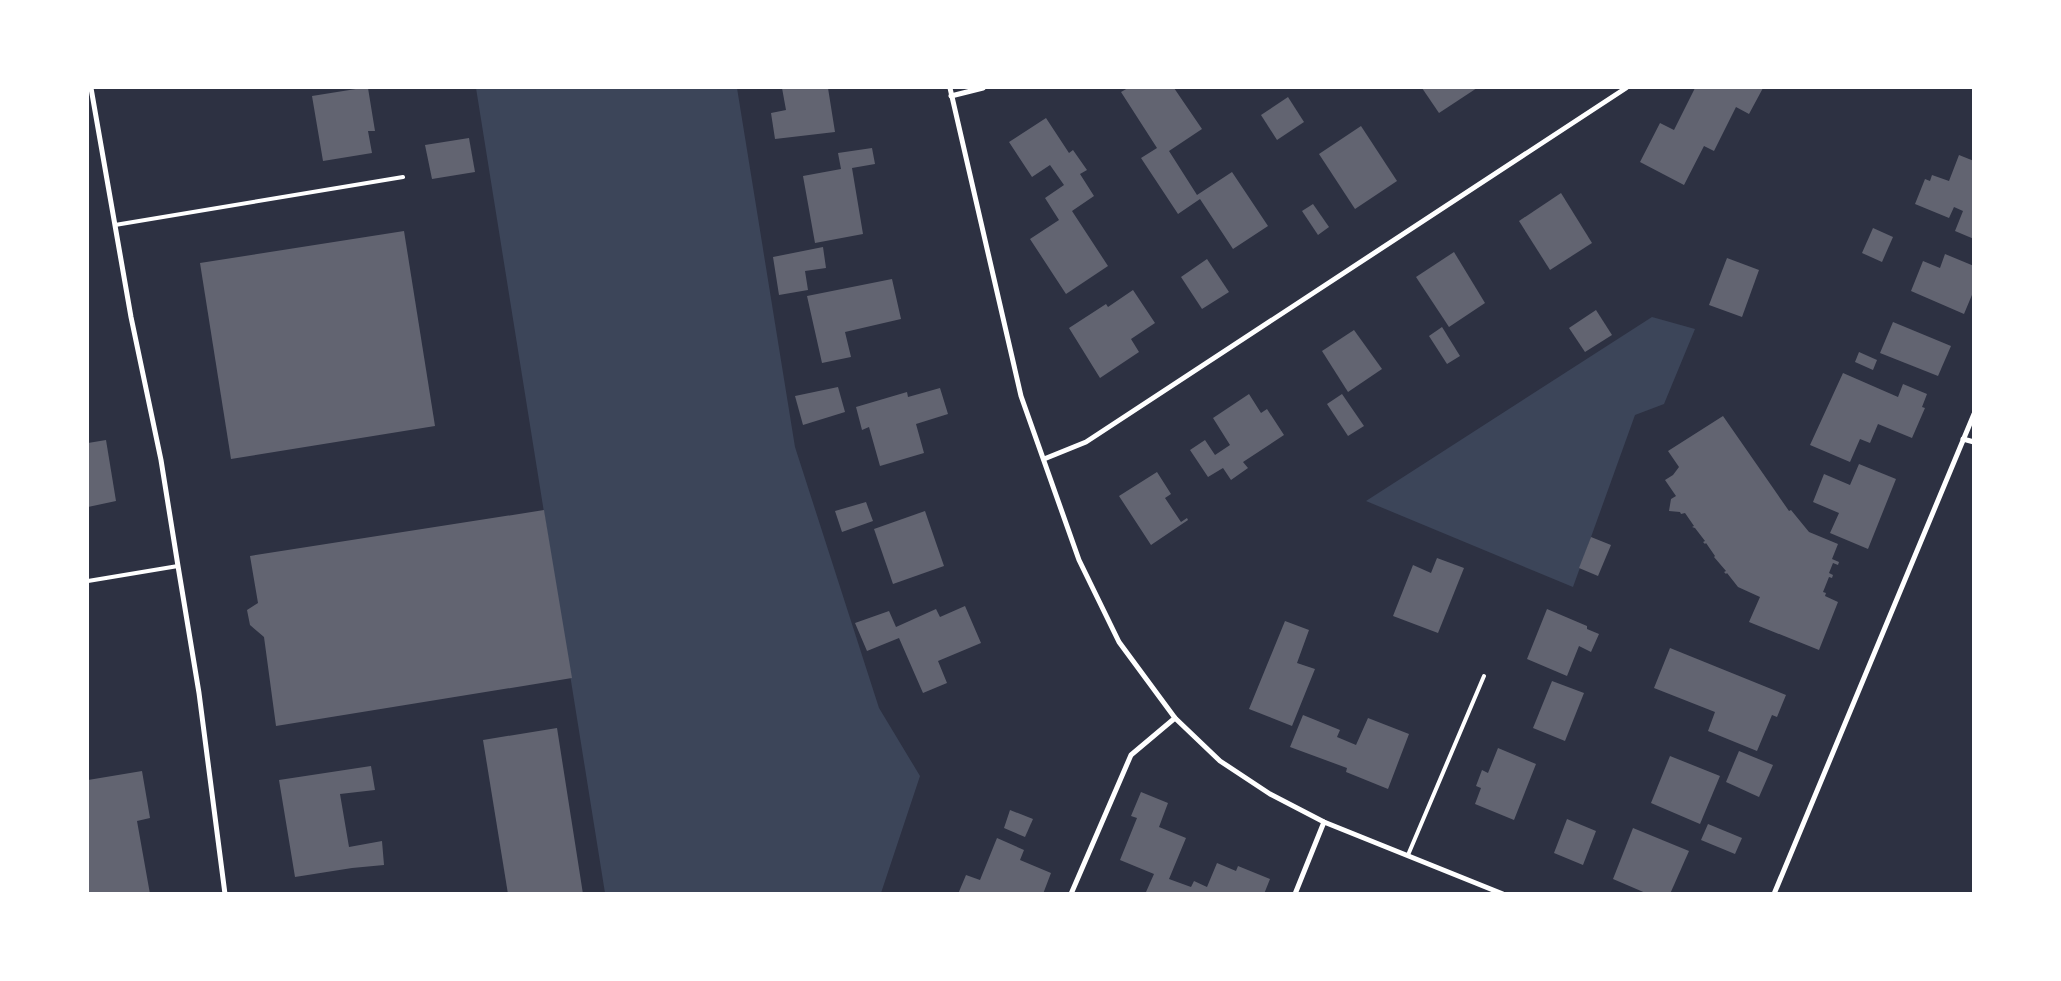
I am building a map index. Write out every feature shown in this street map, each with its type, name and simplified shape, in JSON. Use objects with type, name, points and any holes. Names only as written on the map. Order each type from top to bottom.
[{"type":"street","points":[[91,88],[130,317],[161,460],[199,693],[225,894]]},
{"type":"street","points":[[950,88],[1020,396],[1079,560],[1119,642],[1175,718],[1220,761],[1270,794],[1324,822],[1502,894]]},
{"type":"street","points":[[951,96],[983,88]]},
{"type":"street","points":[[1044,459],[1086,442],[1626,88]]},
{"type":"street","points":[[1774,894],[1974,414]]},
{"type":"street","points":[[1963,439],[1974,442]]},
{"type":"street","points":[[1071,894],[1131,755],[1175,718]]},
{"type":"street","points":[[1295,894],[1324,822]]},
{"type":"lane","points":[[115,225],[403,177]]},
{"type":"lane","points":[[88,581],[178,566]]},
{"type":"lane","points":[[1408,855],[1484,676]]},
{"type":"shaded area","points":[[476,88],[737,88],[795,447],[879,708],[920,776],[881,893],[605,893]]},
{"type":"shaded area","points":[[1652,317],[1695,329],[1664,404],[1635,415],[1573,587],[1366,501]]},
{"type":"building","points":[[368,88],[375,131],[368,131],[372,153],[323,161],[312,96]]},
{"type":"building","points":[[782,88],[828,88],[835,132],[775,139],[771,113],[786,110]]},
{"type":"building","points":[[1128,88],[1174,88],[1202,129],[1169,151],[1197,195],[1232,172],[1268,226],[1233,249],[1200,199],[1178,214],[1141,158],[1157,148],[1121,92]]},
{"type":"building","points":[[1422,88],[1477,88],[1439,113]]},
{"type":"building","points":[[1695,88],[1763,88],[1749,114],[1736,107],[1714,151],[1704,146],[1684,185],[1640,162],[1660,123],[1674,130]]},
{"type":"building","points":[[1288,97],[1304,122],[1277,140],[1261,115]]},
{"type":"building","points":[[1046,118],[1069,153],[1073,150],[1087,170],[1080,174],[1094,196],[1072,211],[1108,266],[1066,294],[1030,239],[1059,220],[1045,198],[1064,185],[1050,165],[1032,177],[1009,142]]},
{"type":"building","points":[[1361,126],[1397,181],[1355,209],[1319,154]]},
{"type":"building","points":[[469,138],[475,172],[432,179],[425,145]]},
{"type":"building","points":[[872,148],[875,164],[852,168],[863,234],[815,243],[803,176],[841,169],[838,153]]},
{"type":"building","points":[[1959,155],[1974,161],[1974,239],[1955,231],[1963,211],[1954,207],[1949,218],[1915,204],[1925,179],[1930,181],[1932,175],[1949,181]]},
{"type":"building","points":[[1561,193],[1592,243],[1550,270],[1519,221]]},
{"type":"building","points":[[1313,204],[1329,227],[1318,235],[1302,211]]},
{"type":"building","points":[[1873,228],[1893,237],[1882,262],[1862,253]]},
{"type":"building","points":[[404,231],[435,426],[231,459],[200,263]]},
{"type":"building","points":[[823,247],[826,268],[805,271],[808,290],[779,295],[773,257]]},
{"type":"building","points":[[1454,252],[1485,303],[1449,327],[1416,277]]},
{"type":"building","points":[[1945,254],[1974,266],[1974,290],[1964,314],[1911,291],[1923,261],[1940,268]]},
{"type":"building","points":[[1727,258],[1759,270],[1742,317],[1709,305]]},
{"type":"building","points":[[1207,259],[1229,292],[1202,309],[1181,277]]},
{"type":"building","points":[[892,279],[901,319],[845,332],[851,357],[822,363],[807,296]]},
{"type":"building","points":[[1133,290],[1155,323],[1131,339],[1139,352],[1100,378],[1069,328],[1106,304],[1108,307]]},
{"type":"building","points":[[1596,310],[1612,335],[1585,352],[1569,328]]},
{"type":"building","points":[[1893,322],[1951,346],[1938,376],[1880,353]]},
{"type":"building","points":[[1442,327],[1460,356],[1447,364],[1429,336]]},
{"type":"building","points":[[1354,330],[1382,369],[1348,392],[1322,351]]},
{"type":"building","points":[[1859,352],[1877,360],[1873,370],[1855,362]]},
{"type":"building","points":[[1843,373],[1898,397],[1903,384],[1927,394],[1922,407],[1925,408],[1912,438],[1878,424],[1870,443],[1860,439],[1850,462],[1810,445]]},
{"type":"building","points":[[838,387],[845,412],[803,425],[795,396]]},
{"type":"building","points":[[940,388],[948,414],[916,424],[924,453],[880,466],[869,427],[862,430],[856,407],[907,392],[908,397]]},
{"type":"building","points":[[1249,394],[1261,413],[1267,409],[1284,435],[1243,462],[1248,468],[1231,480],[1223,468],[1208,477],[1190,450],[1205,440],[1215,455],[1230,445],[1213,418]]},
{"type":"building","points":[[1342,394],[1364,426],[1348,436],[1327,404]]},
{"type":"building","points":[[1723,416],[1789,511],[1791,510],[1809,532],[1838,544],[1832,559],[1839,562],[1838,565],[1833,563],[1829,573],[1833,575],[1832,578],[1829,577],[1823,592],[1826,593],[1825,596],[1838,602],[1819,650],[1749,622],[1760,597],[1738,587],[1727,573],[1724,572],[1726,571],[1714,557],[1706,543],[1703,542],[1705,541],[1695,528],[1692,527],[1694,526],[1685,513],[1669,511],[1671,499],[1676,496],[1665,480],[1673,475],[1679,467],[1668,451]]},
{"type":"building","points":[[106,440],[116,501],[88,507],[88,443]]},
{"type":"building","points":[[1859,464],[1896,479],[1868,549],[1830,533],[1839,513],[1813,502],[1824,474],[1850,485]]},
{"type":"building","points":[[1157,472],[1171,494],[1165,498],[1181,522],[1187,518],[1188,520],[1151,545],[1119,496]]},
{"type":"building","points":[[866,502],[873,521],[842,532],[835,511]]},
{"type":"building","points":[[544,510],[572,678],[276,726],[264,637],[250,625],[247,610],[258,603],[250,556]]},
{"type":"building","points":[[925,511],[944,566],[893,584],[874,529]]},
{"type":"building","points":[[1591,537],[1611,545],[1598,576],[1579,568]]},
{"type":"building","points":[[1437,558],[1464,568],[1438,633],[1393,616],[1413,565],[1431,573]]},
{"type":"building","points":[[965,606],[981,643],[938,661],[947,683],[923,693],[899,638],[867,651],[855,623],[889,611],[896,627],[936,609],[940,617]]},
{"type":"building","points":[[1547,609],[1587,626],[1587,629],[1599,634],[1591,652],[1579,646],[1567,676],[1527,659]]},
{"type":"building","points":[[1285,621],[1309,630],[1297,663],[1315,669],[1292,726],[1249,709]]},
{"type":"building","points":[[1670,648],[1786,695],[1777,717],[1772,715],[1757,751],[1708,731],[1715,712],[1654,688]]},
{"type":"building","points":[[1552,681],[1584,693],[1565,741],[1533,728]]},
{"type":"building","points":[[1303,715],[1340,730],[1337,737],[1356,745],[1368,718],[1409,734],[1388,789],[1346,772],[1347,768],[1290,747]]},
{"type":"building","points":[[557,728],[583,894],[508,894],[483,740]]},
{"type":"building","points":[[1498,748],[1536,764],[1514,820],[1475,804],[1481,788],[1476,786],[1482,770],[1488,773]]},
{"type":"building","points":[[1739,751],[1773,765],[1759,797],[1726,782]]},
{"type":"building","points":[[1670,756],[1720,776],[1700,824],[1651,803]]},
{"type":"building","points":[[371,766],[375,790],[340,794],[349,847],[382,841],[384,865],[295,877],[279,780]]},
{"type":"building","points":[[142,771],[150,818],[137,821],[150,894],[88,894],[88,780]]},
{"type":"building","points":[[1141,792],[1168,803],[1159,827],[1186,838],[1169,879],[1191,887],[1194,881],[1207,887],[1217,863],[1236,871],[1238,866],[1270,879],[1264,894],[1150,894],[1146,892],[1154,874],[1120,860],[1137,818],[1131,816]]},
{"type":"building","points":[[1010,810],[1033,819],[1025,837],[1004,828]]},
{"type":"building","points":[[1567,819],[1596,831],[1583,865],[1554,853]]},
{"type":"building","points":[[1708,824],[1742,838],[1735,854],[1701,840]]},
{"type":"building","points":[[1633,828],[1689,851],[1670,894],[1648,894],[1613,879]]},
{"type":"building","points":[[997,838],[1024,850],[1020,860],[1051,873],[1043,894],[958,894],[966,875],[980,880]]}]
